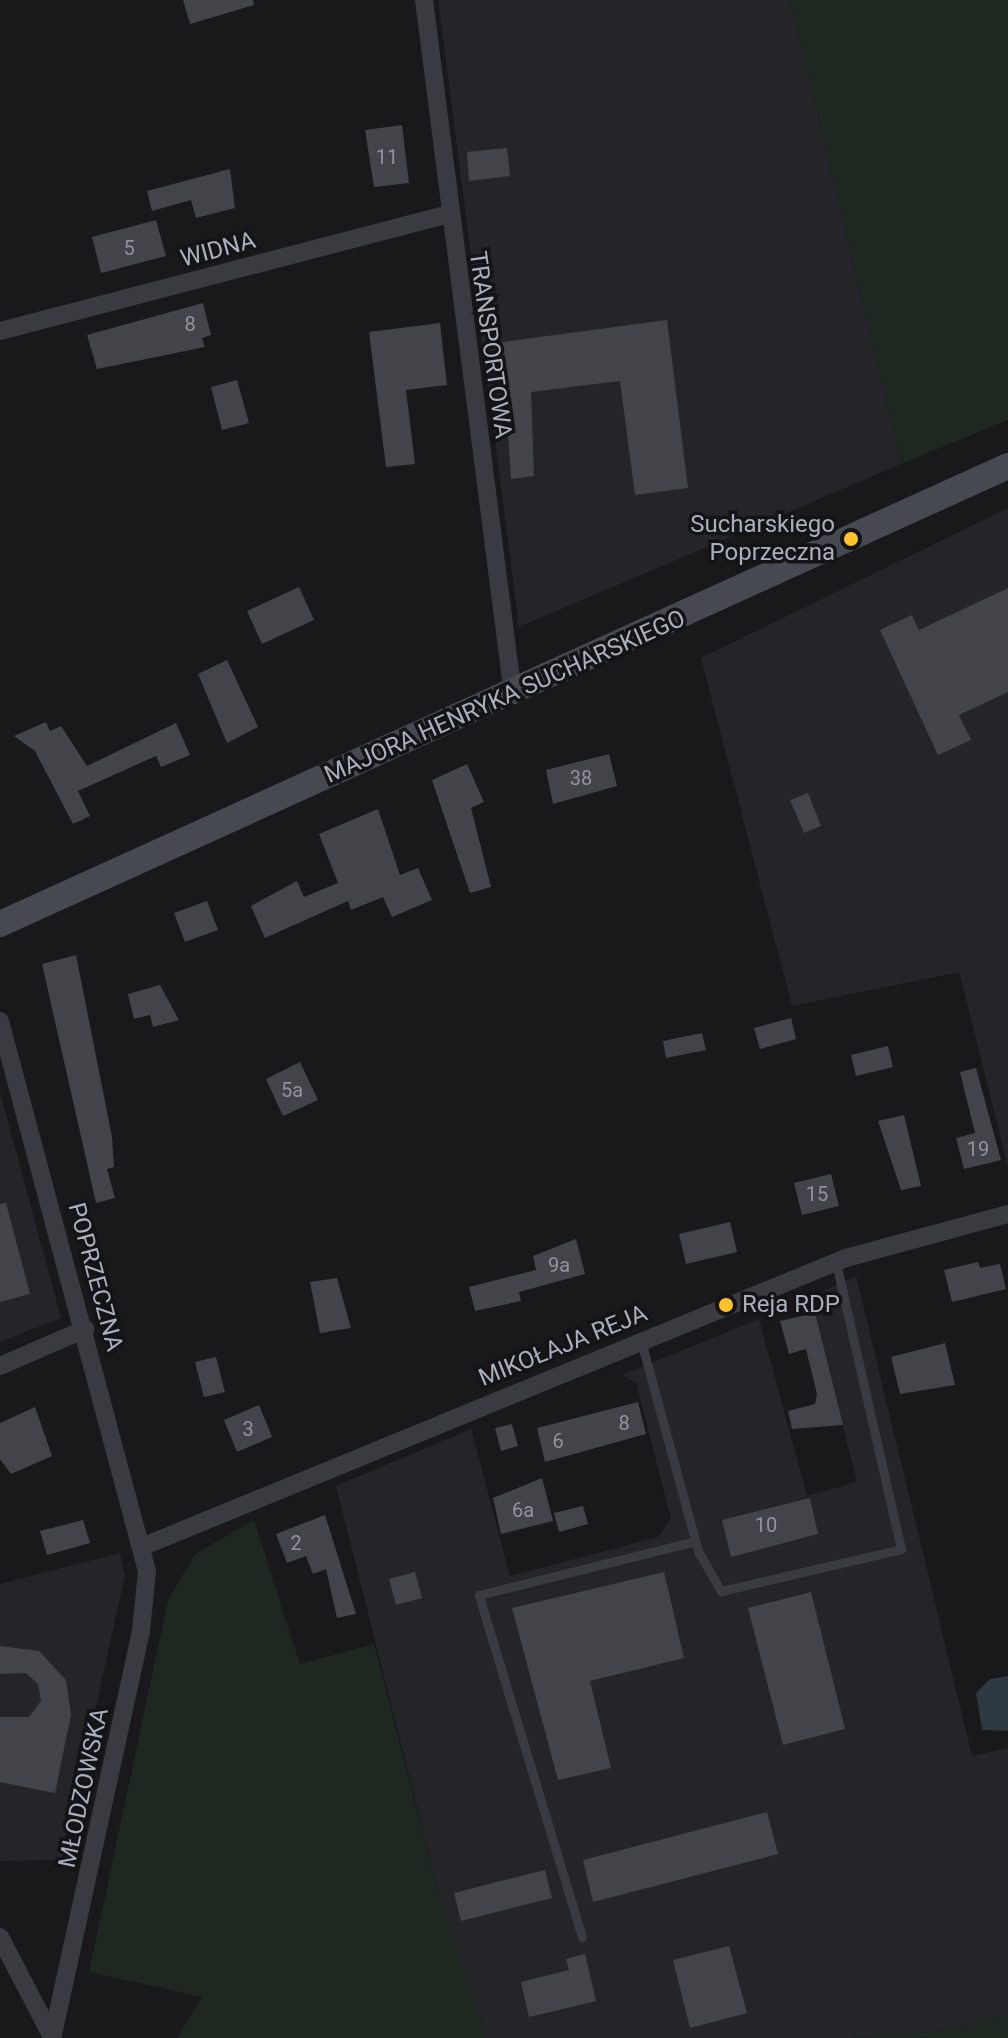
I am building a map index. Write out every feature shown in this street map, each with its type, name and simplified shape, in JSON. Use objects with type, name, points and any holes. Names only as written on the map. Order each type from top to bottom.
[{"type":"street","name":"TRANSPORTOWA","points":[[424,0],[448,214],[513,695]]},
{"type":"street","name":"WIDNA","points":[[0,331],[448,214]]},
{"type":"street","name":"MAJORA HENRYKA SUCHARSKIEGO","points":[[0,924],[513,695],[1008,466]]},
{"type":"street","name":"POPRZECZNA","points":[[0,1021],[144,1546]]},
{"type":"street","name":"MIKOŁAJA REJA","points":[[144,1546],[836,1262],[1008,1214]]},
{"type":"street","points":[[0,1366],[85,1329]]},
{"type":"street","name":"MŁODZOWSKA","points":[[52,2038],[141,1631],[144,1546]]},
{"type":"street","points":[[0,1937],[52,2038]]},
{"type":"lane","points":[[641,1340],[695,1541],[709,1576],[733,1593],[901,1549],[836,1262]]},
{"type":"lane","points":[[582,1937],[479,1595],[695,1541]]},
{"type":"shaded area","points":[[438,0],[790,0],[901,464],[519,627]]},
{"type":"shaded area","points":[[790,0],[1008,0],[1008,420],[901,464]]},
{"type":"shaded area","points":[[1008,508],[1008,1168],[959,972],[792,1006],[701,658]]},
{"type":"shaded area","points":[[0,1092],[61,1318],[0,1342]]},
{"type":"shaded area","points":[[856,1276],[972,1756],[1008,1748],[1008,2014],[942,2031],[853,2038],[486,2038],[442,1906],[336,1486],[471,1429],[510,1576],[658,1537],[671,1518],[636,1383],[622,1375],[759,1319],[807,1496],[857,1482],[810,1297]]},
{"type":"shaded area","points":[[254,1520],[300,1664],[374,1644],[442,1906],[486,2038],[177,2038],[202,1997],[89,1972],[168,1600],[195,1554]]},
{"type":"shaded area","points":[[120,1553],[125,1575],[62,1860],[0,1861],[0,1584]]},
{"type":"shaded area","points":[[1008,1676],[1008,1731],[982,1730],[976,1693],[990,1679]]},
{"type":"shaded area","points":[[1008,2014],[1008,2038],[853,2038],[942,2031]]},
{"type":"building","points":[[183,0],[253,0],[254,5],[190,24]]},
{"type":"building","points":[[402,125],[409,183],[374,187],[365,130]]},
{"type":"building","points":[[507,148],[510,176],[469,181],[467,152]]},
{"type":"building","points":[[230,169],[235,208],[196,218],[191,200],[152,211],[147,191]]},
{"type":"building","points":[[156,220],[166,256],[101,273],[92,237]]},
{"type":"building","points":[[203,303],[211,335],[202,338],[205,347],[97,369],[87,335]]},
{"type":"building","points":[[667,320],[688,488],[635,495],[620,381],[531,392],[534,476],[511,479],[502,342]]},
{"type":"building","points":[[440,323],[447,385],[406,390],[415,464],[386,467],[369,332]]},
{"type":"building","points":[[237,380],[249,423],[222,430],[211,387]]},
{"type":"building","points":[[299,587],[314,620],[262,644],[247,611]]},
{"type":"building","points":[[1008,588],[1008,692],[959,715],[971,740],[938,755],[880,630],[912,615],[919,630]]},
{"type":"building","points":[[227,660],[258,727],[227,743],[198,674]]},
{"type":"building","points":[[46,722],[50,731],[61,726],[87,766],[176,723],[190,755],[161,767],[156,756],[78,791],[90,816],[73,824],[35,751],[14,736]]},
{"type":"building","points":[[609,754],[617,786],[553,804],[546,770]]},
{"type":"building","points":[[467,764],[484,802],[471,808],[491,887],[470,893],[432,780]]},
{"type":"building","points":[[808,793],[821,826],[804,833],[790,800]]},
{"type":"building","points":[[378,809],[400,875],[418,868],[432,900],[392,917],[383,897],[351,910],[348,901],[265,938],[251,906],[297,881],[304,897],[338,883],[319,834]]},
{"type":"building","points":[[207,901],[218,930],[185,942],[174,913]]},
{"type":"building","points":[[76,955],[112,1137],[114,1167],[107,1169],[115,1198],[96,1203],[42,964]]},
{"type":"building","points":[[160,985],[179,1020],[153,1027],[150,1015],[134,1019],[128,994]]},
{"type":"building","points":[[791,1018],[796,1039],[760,1049],[754,1028]]},
{"type":"building","points":[[702,1033],[706,1050],[666,1058],[663,1041]]},
{"type":"building","points":[[888,1046],[893,1067],[856,1076],[851,1055]]},
{"type":"building","points":[[300,1062],[318,1100],[283,1116],[266,1079]]},
{"type":"building","points":[[976,1068],[1001,1160],[964,1169],[956,1138],[975,1133],[960,1072]]},
{"type":"building","points":[[904,1115],[921,1186],[901,1190],[878,1121]]},
{"type":"building","points":[[831,1174],[839,1206],[802,1215],[794,1183]]},
{"type":"building","points":[[6,1203],[30,1294],[0,1302],[0,1204]]},
{"type":"building","points":[[730,1222],[737,1252],[686,1264],[679,1234]]},
{"type":"building","points":[[576,1239],[585,1274],[519,1292],[521,1301],[475,1311],[469,1287],[536,1270],[533,1256]]},
{"type":"building","points":[[978,1262],[980,1268],[1000,1264],[1006,1289],[952,1302],[944,1270]]},
{"type":"building","points":[[337,1278],[351,1328],[320,1333],[310,1282]]},
{"type":"building","points":[[815,1313],[843,1425],[792,1429],[788,1411],[815,1404],[817,1394],[806,1349],[789,1354],[780,1321]]},
{"type":"building","points":[[945,1343],[955,1385],[900,1394],[891,1357]]},
{"type":"building","points":[[216,1357],[225,1392],[204,1397],[195,1362]]},
{"type":"building","points":[[638,1402],[646,1434],[545,1462],[537,1428]]},
{"type":"building","points":[[259,1405],[272,1437],[237,1452],[224,1420]]},
{"type":"building","points":[[35,1407],[52,1456],[11,1474],[0,1459],[0,1423]]},
{"type":"building","points":[[512,1424],[518,1446],[501,1451],[495,1428]]},
{"type":"building","points":[[542,1478],[553,1521],[501,1534],[493,1498]]},
{"type":"building","points":[[810,1498],[818,1534],[731,1557],[722,1520]]},
{"type":"building","points":[[583,1506],[588,1524],[559,1532],[554,1513]]},
{"type":"building","points":[[325,1515],[356,1614],[337,1618],[326,1569],[313,1574],[306,1556],[287,1563],[276,1534]]},
{"type":"building","points":[[83,1520],[90,1543],[47,1555],[40,1531]]},
{"type":"building","points":[[415,1572],[422,1598],[396,1605],[389,1579]]},
{"type":"building","points":[[664,1572],[684,1658],[590,1681],[611,1768],[558,1780],[512,1608]]},
{"type":"building","points":[[811,1592],[845,1729],[783,1745],[748,1608]]},
{"type":"building","points":[[0,1646],[39,1651],[66,1680],[71,1715],[55,1793],[0,1782],[0,1717],[29,1717],[41,1701],[38,1684],[26,1673],[0,1674]]},
{"type":"building","points":[[767,1812],[778,1854],[593,1902],[583,1860]]},
{"type":"building","points":[[545,1870],[552,1898],[461,1921],[454,1893]]},
{"type":"building","points":[[729,1946],[747,2013],[690,2028],[673,1960]]},
{"type":"building","points":[[585,1954],[596,2001],[529,2017],[521,1982],[569,1970],[566,1959]]},
{"type":"place","name":"Sucharskiego Poprzeczna","points":[[851,539]]},
{"type":"place","name":"Reja RDP","points":[[726,1305]]}]
